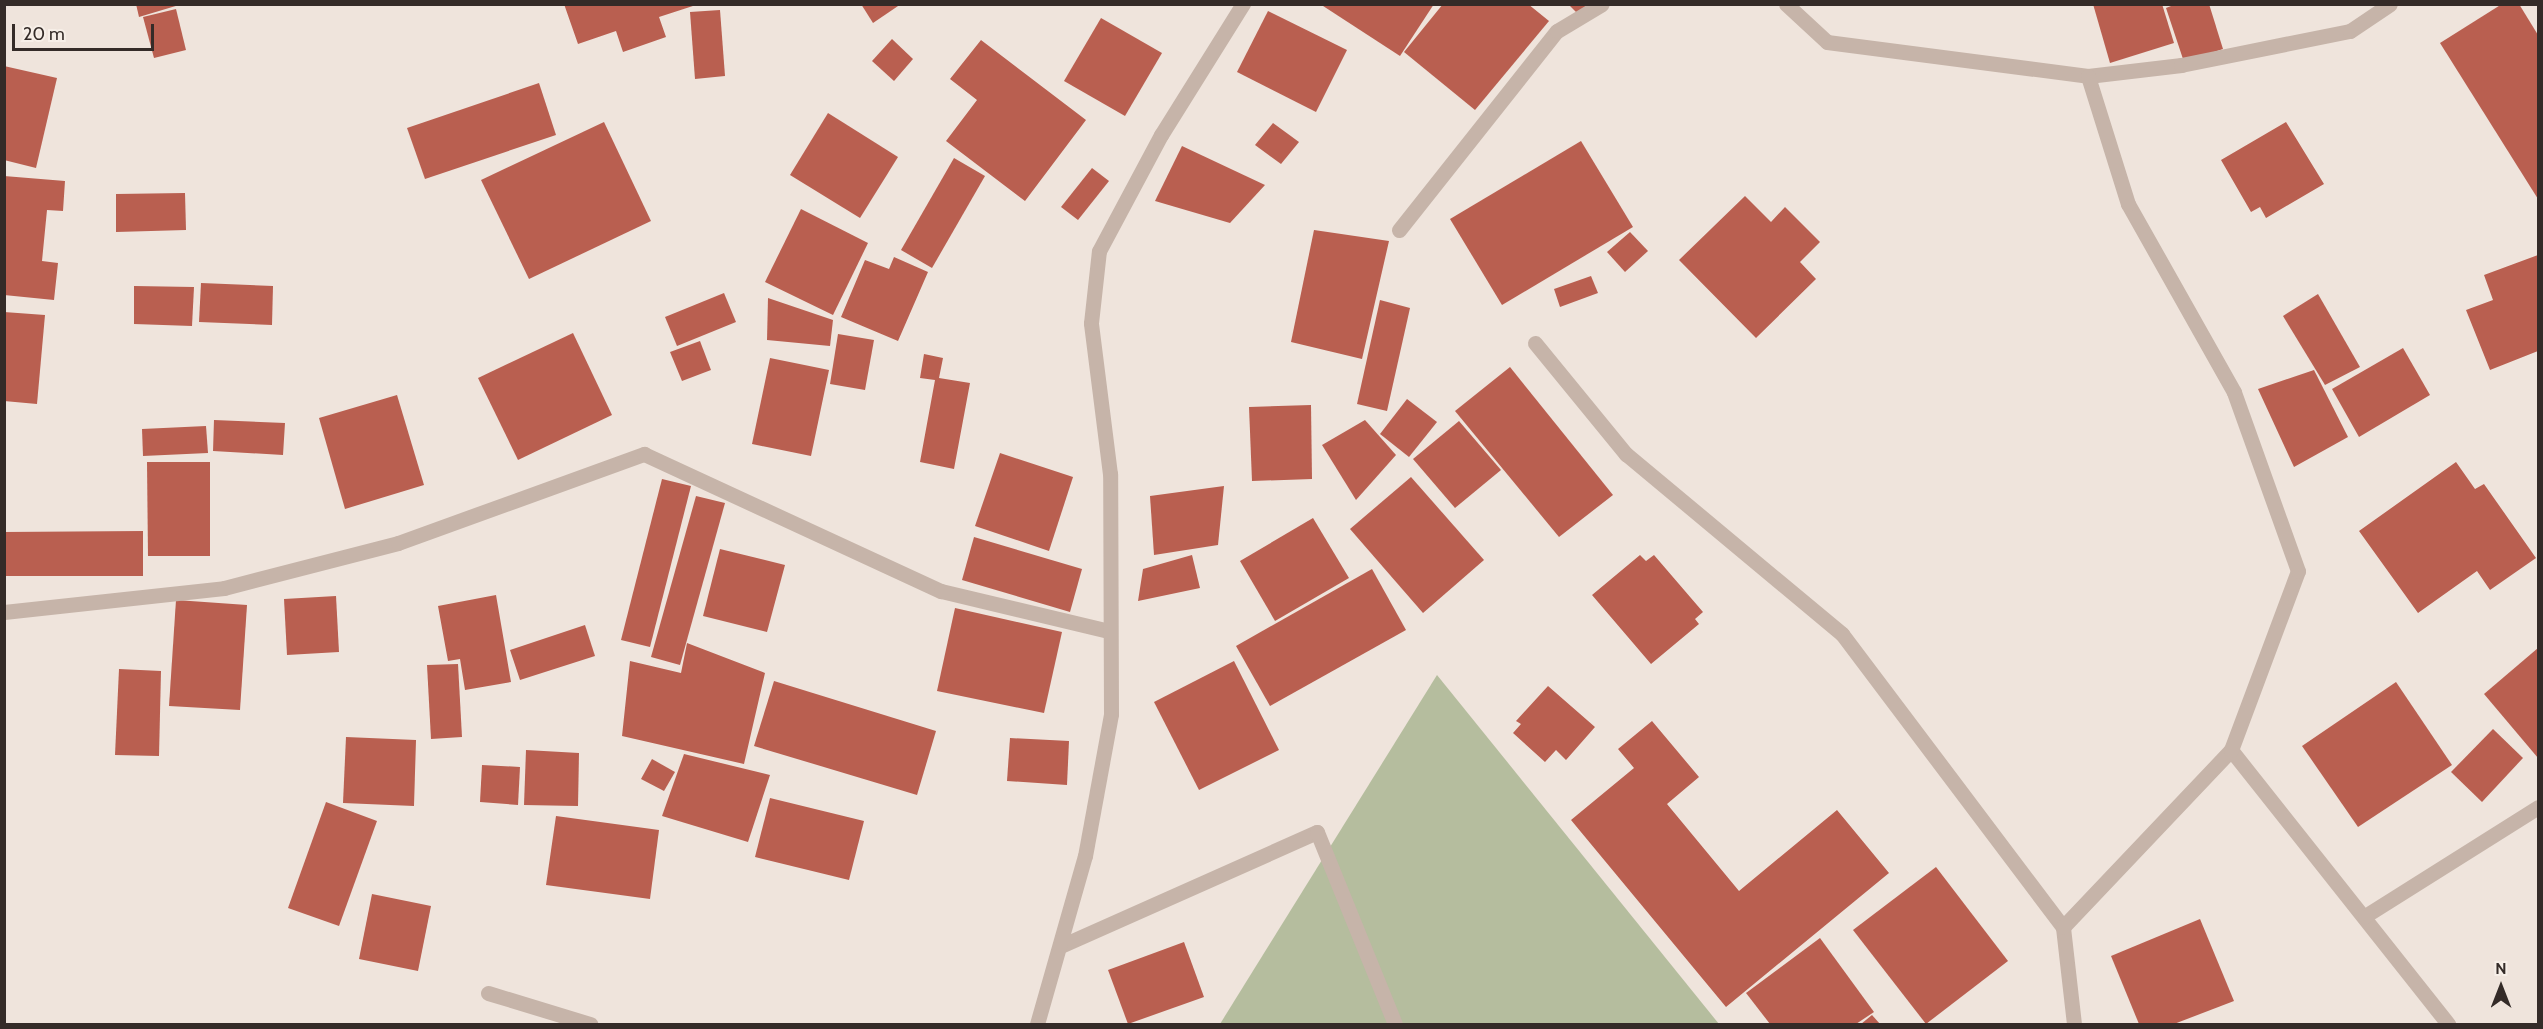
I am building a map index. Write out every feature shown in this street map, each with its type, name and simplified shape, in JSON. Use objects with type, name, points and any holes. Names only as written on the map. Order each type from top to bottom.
[{"type":"street","points":[[1037,1024],[1063,945],[1111,714],[1110,474],[1091,323],[1099,251],[1161,135],[1243,4]]},
{"type":"street","points":[[1399,230],[1557,31],[1602,4]]},
{"type":"street","points":[[1786,4],[1827,42],[2088,76],[2181,65],[2350,31],[2390,4]]},
{"type":"street","points":[[2063,927],[2231,750],[2298,571],[2234,393],[2128,204],[2088,76]]},
{"type":"street","points":[[1535,343],[1626,454],[1842,634],[2063,927],[2074,1024]]},
{"type":"street","points":[[4,612],[224,588],[398,543],[644,454],[941,591],[1109,631]]},
{"type":"street","points":[[2231,750],[2365,916],[2448,1024]]},
{"type":"street","points":[[2365,916],[2538,807]]},
{"type":"street","points":[[1063,945],[1317,832],[1395,1024]]},
{"type":"street","points":[[488,993],[590,1024]]},
{"type":"green space","points":[[1437,675],[1719,1024],[1220,1024]]},
{"type":"building","points":[[136,4],[179,4],[179,5],[139,17]]},
{"type":"building","points":[[564,4],[696,5],[659,17],[666,37],[623,52],[616,31],[578,44]]},
{"type":"building","points":[[861,4],[901,4],[873,23]]},
{"type":"building","points":[[1320,4],[1434,4],[1400,56]]},
{"type":"building","points":[[1443,4],[1528,4],[1549,21],[1475,110],[1404,52]]},
{"type":"building","points":[[2093,4],[2162,4],[2174,43],[2110,63]]},
{"type":"building","points":[[2176,4],[2209,4],[2223,49],[2184,62],[2166,8]]},
{"type":"building","points":[[2502,4],[2519,4],[2538,35],[2538,199],[2440,43]]},
{"type":"building","points":[[1569,5],[1593,5],[1581,17]]},
{"type":"building","points":[[176,9],[186,50],[154,58],[143,17]]},
{"type":"building","points":[[720,10],[725,76],[695,79],[690,12]]},
{"type":"building","points":[[1268,11],[1347,50],[1316,112],[1237,72]]},
{"type":"building","points":[[1101,18],[1162,53],[1125,116],[1064,81]]},
{"type":"building","points":[[892,39],[913,59],[894,81],[872,61]]},
{"type":"building","points":[[981,40],[1086,120],[1025,201],[946,141],[977,100],[950,79]]},
{"type":"building","points":[[4,66],[57,78],[36,168],[4,160]]},
{"type":"building","points":[[539,83],[556,135],[425,179],[407,128]]},
{"type":"building","points":[[828,113],[898,157],[860,218],[790,175]]},
{"type":"building","points":[[604,122],[651,221],[529,279],[481,180]]},
{"type":"building","points":[[2286,122],[2324,184],[2266,218],[2260,207],[2251,212],[2221,160]]},
{"type":"building","points":[[1273,123],[1299,142],[1281,164],[1255,145]]},
{"type":"building","points":[[1581,141],[1633,227],[1502,305],[1450,219]]},
{"type":"building","points":[[1182,146],[1265,185],[1230,223],[1155,201]]},
{"type":"building","points":[[954,158],[985,176],[932,268],[901,250]]},
{"type":"building","points":[[1092,168],[1109,181],[1078,220],[1061,207]]},
{"type":"building","points":[[4,176],[65,181],[63,211],[47,210],[42,261],[58,263],[54,300],[4,295]]},
{"type":"building","points":[[185,193],[186,230],[116,232],[116,194]]},
{"type":"building","points":[[1745,196],[1771,222],[1785,207],[1820,242],[1800,262],[1816,279],[1756,338],[1679,260]]},
{"type":"building","points":[[801,209],[868,243],[833,315],[765,282]]},
{"type":"building","points":[[1314,230],[1389,241],[1362,359],[1291,342]]},
{"type":"building","points":[[1630,232],[1648,251],[1625,272],[1607,252]]},
{"type":"building","points":[[2538,255],[2538,351],[2490,370],[2466,310],[2493,300],[2484,275]]},
{"type":"building","points":[[894,257],[928,272],[898,341],[841,317],[865,260],[889,269]]},
{"type":"building","points":[[1591,276],[1598,293],[1560,307],[1554,289]]},
{"type":"building","points":[[201,283],[273,286],[272,325],[199,322]]},
{"type":"building","points":[[134,286],[194,287],[192,326],[134,324]]},
{"type":"building","points":[[724,293],[736,322],[677,346],[665,317]]},
{"type":"building","points":[[2318,294],[2360,367],[2325,385],[2283,316]]},
{"type":"building","points":[[768,298],[833,320],[830,346],[767,340]]},
{"type":"building","points":[[1380,300],[1410,308],[1387,411],[1357,404]]},
{"type":"building","points":[[4,312],[45,315],[37,404],[4,401]]},
{"type":"building","points":[[573,333],[612,415],[518,460],[478,378]]},
{"type":"building","points":[[838,334],[874,340],[865,390],[830,384]]},
{"type":"building","points":[[700,341],[711,370],[682,381],[670,352]]},
{"type":"building","points":[[2403,348],[2430,395],[2359,437],[2332,389]]},
{"type":"building","points":[[924,354],[943,358],[939,378],[970,383],[954,469],[920,462],[935,380],[920,378]]},
{"type":"building","points":[[770,358],[829,370],[811,456],[752,444]]},
{"type":"building","points":[[1510,367],[1613,495],[1559,537],[1455,411]]},
{"type":"building","points":[[2314,370],[2348,437],[2294,467],[2258,389]]},
{"type":"building","points":[[397,395],[424,485],[345,509],[319,418]]},
{"type":"building","points":[[1407,399],[1437,422],[1409,457],[1380,434]]},
{"type":"building","points":[[1311,405],[1312,479],[1252,481],[1249,407]]},
{"type":"building","points":[[214,420],[285,423],[283,455],[213,451]]},
{"type":"building","points":[[1365,420],[1396,455],[1356,500],[1322,445]]},
{"type":"building","points":[[1459,421],[1501,470],[1455,508],[1413,459]]},
{"type":"building","points":[[206,426],[208,453],[143,456],[142,429]]},
{"type":"building","points":[[1000,453],[1073,477],[1049,551],[975,526]]},
{"type":"building","points":[[147,462],[210,462],[210,556],[148,556]]},
{"type":"building","points":[[2456,462],[2475,489],[2484,484],[2536,558],[2490,590],[2477,571],[2418,613],[2359,531]]},
{"type":"building","points":[[1411,477],[1484,560],[1423,613],[1350,529]]},
{"type":"building","points":[[662,479],[691,486],[650,647],[621,640]]},
{"type":"building","points":[[1224,486],[1218,545],[1154,555],[1150,496]]},
{"type":"building","points":[[696,496],[725,503],[680,665],[651,657]]},
{"type":"building","points":[[1313,518],[1349,578],[1275,621],[1240,561]]},
{"type":"building","points":[[143,531],[143,576],[4,576],[4,532]]},
{"type":"building","points":[[974,537],[1082,569],[1070,612],[962,580]]},
{"type":"building","points":[[720,549],[785,565],[767,632],[703,616]]},
{"type":"building","points":[[1192,555],[1200,588],[1138,601],[1143,569]]},
{"type":"building","points":[[1640,555],[1646,561],[1654,555],[1703,612],[1695,619],[1699,624],[1651,664],[1592,595]]},
{"type":"building","points":[[1372,569],[1406,630],[1270,706],[1236,646]]},
{"type":"building","points":[[496,595],[511,682],[465,690],[460,659],[448,661],[438,606]]},
{"type":"building","points":[[336,596],[339,652],[287,655],[284,599]]},
{"type":"building","points":[[176,600],[247,605],[240,710],[169,706]]},
{"type":"building","points":[[955,608],[1062,632],[1044,713],[937,691]]},
{"type":"building","points":[[585,625],[595,656],[520,680],[510,650]]},
{"type":"building","points":[[687,643],[765,673],[744,764],[622,736],[630,661],[681,673]]},
{"type":"building","points":[[2538,648],[2538,758],[2484,694]]},
{"type":"building","points":[[1234,661],[1279,750],[1199,790],[1154,702]]},
{"type":"building","points":[[458,664],[462,737],[431,739],[427,665]]},
{"type":"building","points":[[119,669],[161,671],[159,756],[115,755]]},
{"type":"building","points":[[774,681],[936,731],[917,795],[754,746]]},
{"type":"building","points":[[2396,682],[2452,765],[2358,827],[2302,746]]},
{"type":"building","points":[[1548,686],[1595,727],[1566,760],[1556,750],[1545,762],[1513,733],[1521,724],[1516,721]]},
{"type":"building","points":[[1652,721],[1699,777],[1667,804],[1739,891],[1837,810],[1889,873],[1726,1007],[1571,820],[1634,768],[1618,749]]},
{"type":"building","points":[[2493,729],[2523,758],[2482,802],[2451,772]]},
{"type":"building","points":[[346,737],[416,740],[414,806],[343,803]]},
{"type":"building","points":[[1010,738],[1069,741],[1067,785],[1007,781]]},
{"type":"building","points":[[526,750],[579,753],[578,806],[524,805]]},
{"type":"building","points":[[684,754],[770,775],[748,842],[662,816]]},
{"type":"building","points":[[652,759],[675,772],[664,791],[641,779]]},
{"type":"building","points":[[482,765],[520,767],[518,805],[480,802]]},
{"type":"building","points":[[770,798],[864,821],[849,880],[755,857]]},
{"type":"building","points":[[326,802],[377,821],[339,926],[288,908]]},
{"type":"building","points":[[556,816],[659,830],[650,899],[546,885]]},
{"type":"building","points":[[1936,867],[2008,961],[1926,1024],[1853,930]]},
{"type":"building","points":[[372,894],[431,906],[418,971],[359,959]]},
{"type":"building","points":[[2200,919],[2234,1001],[2174,1024],[2139,1024],[2111,956]]},
{"type":"building","points":[[1820,938],[1874,1012],[1856,1024],[1770,1024],[1746,993]]},
{"type":"building","points":[[1184,942],[1204,997],[1128,1024],[1108,970]]},
{"type":"building","points":[[1872,1015],[1880,1024],[1861,1024]]}]
